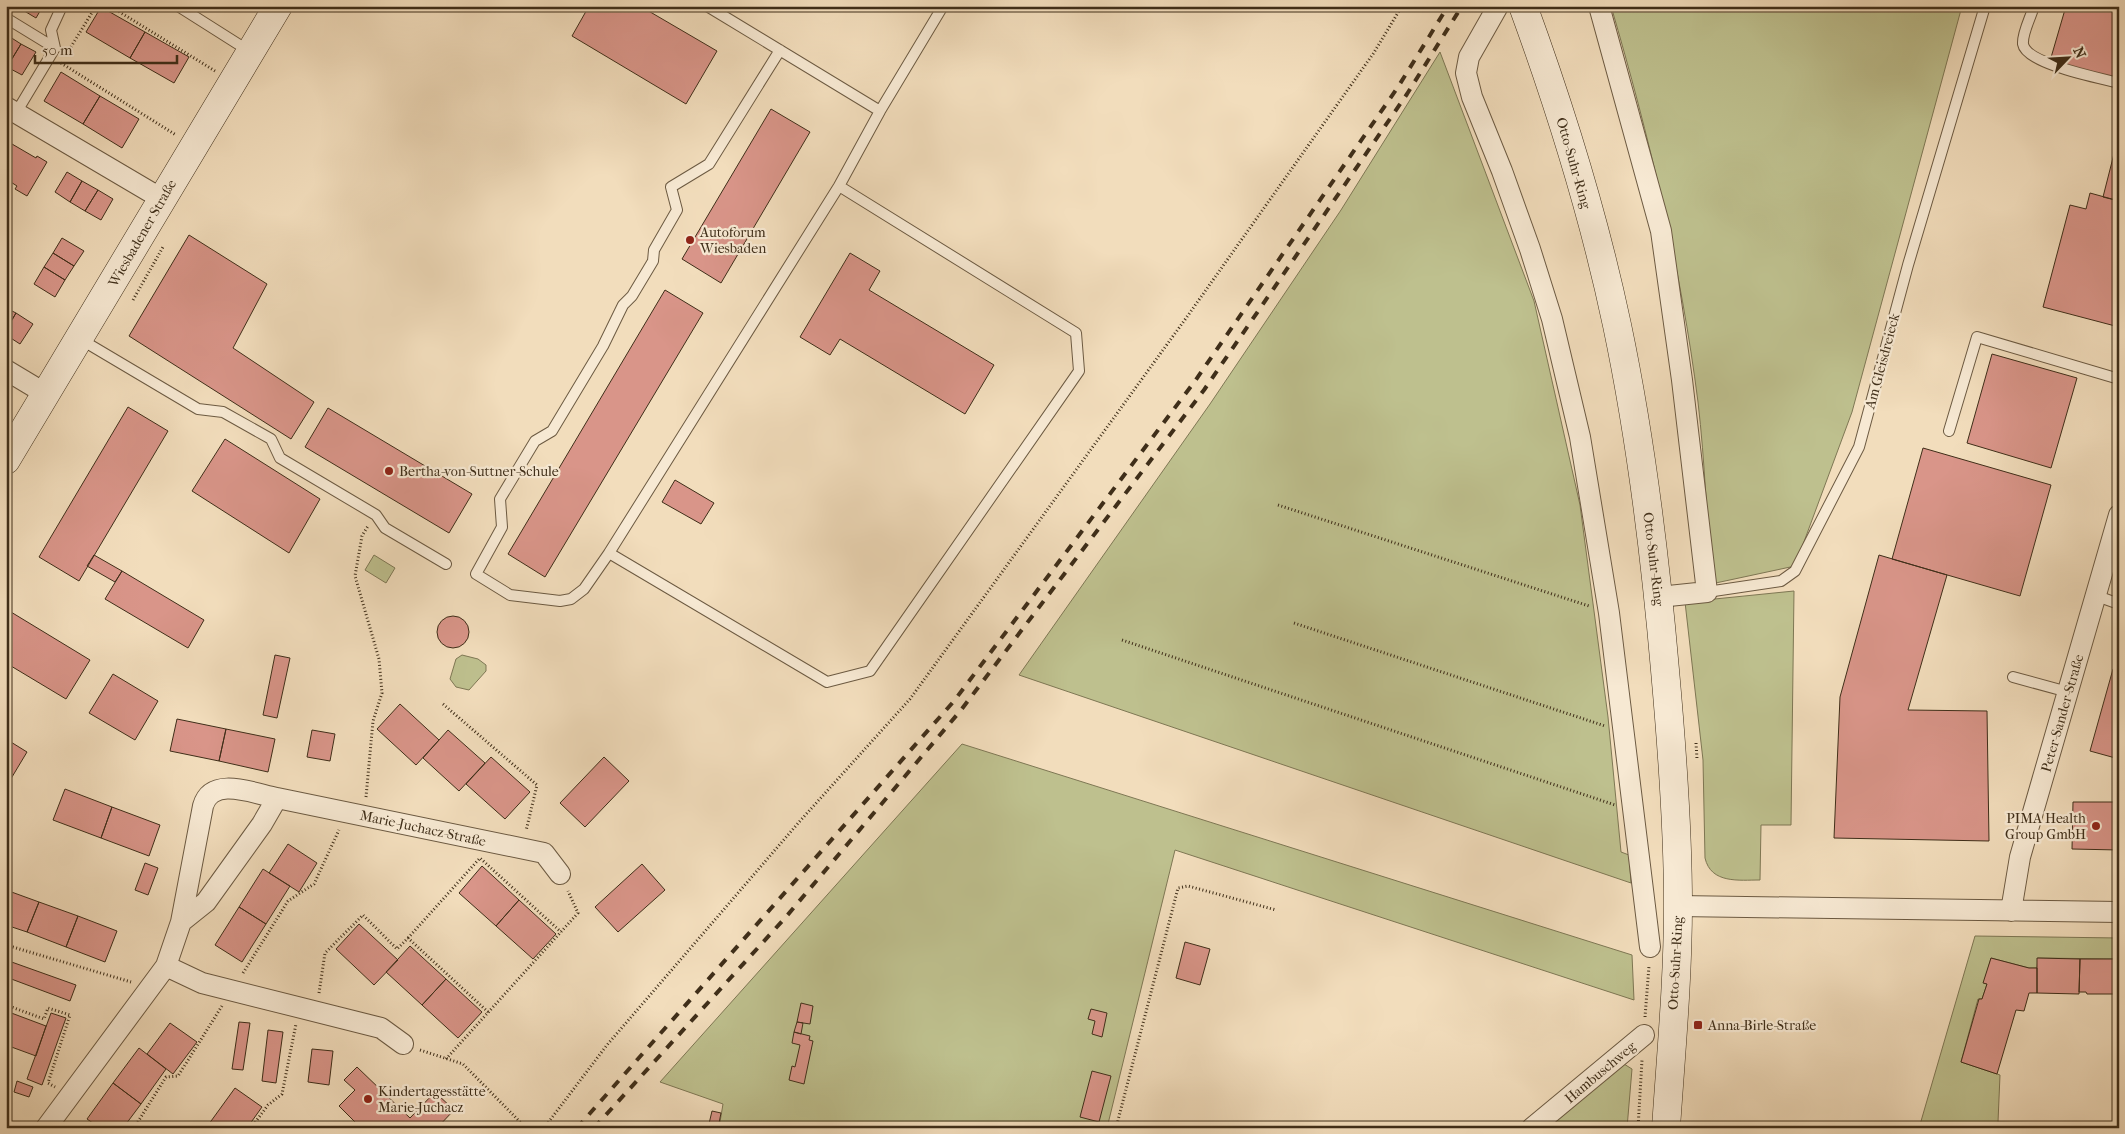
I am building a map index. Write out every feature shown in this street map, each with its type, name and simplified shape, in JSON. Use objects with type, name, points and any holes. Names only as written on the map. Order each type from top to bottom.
[{"type":"street","name":"Wiesbadener Straße","points":[[6,460],[278,6]]},
{"type":"street","points":[[1498,6],[1469,57],[1466,73],[1472,97],[1524,232],[1552,320],[1580,437],[1609,613],[1650,947]]},
{"type":"street","points":[[1599,6],[1661,231],[1682,380],[1708,592]]},
{"type":"street","name":"Otto-Suhr-Ring","points":[[1526,14],[1579,174],[1617,325],[1639,444],[1659,598],[1676,786],[1678,906],[1666,1128]]},
{"type":"street","points":[[11,110],[162,199]]},
{"type":"street","points":[[6,370],[46,394]]},
{"type":"street","name":"Peter-Sander-Straße","points":[[2011,911],[2020,858],[2119,515]]},
{"type":"street","name":"Am Gleisdreieck","points":[[1659,598],[1708,592]]},
{"type":"street","name":"Marie-Juchacz-Straße","points":[[46,1128],[166,966],[181,922],[203,806],[207,796],[216,790],[227,788],[544,853],[560,874]]},
{"type":"street","points":[[181,922],[206,902],[262,824],[277,798]]},
{"type":"street","points":[[1678,906],[2119,912]]},
{"type":"street","points":[[166,966],[202,983],[381,1028],[403,1044]]},
{"type":"street","name":"Hambuschweg","points":[[1532,1128],[1644,1035]]},
{"type":"lane","points":[[11,110],[55,48],[51,30],[62,6]]},
{"type":"lane","points":[[178,6],[250,52]]},
{"type":"lane","points":[[707,6],[880,111]]},
{"type":"lane","points":[[780,50],[709,164],[671,187],[677,210],[654,250],[653,261],[632,296],[623,304],[603,346],[552,431],[535,441],[500,500],[502,527],[476,574],[510,595],[560,601],[571,599],[584,589],[609,553],[840,186],[880,111],[943,6]]},
{"type":"lane","name":"Am Gleisdreieck","points":[[1708,592],[1781,581],[1795,571],[1859,448],[1908,265],[1985,6]]},
{"type":"lane","points":[[2034,6],[2023,42],[2025,50],[2033,57],[2054,66],[2119,83]]},
{"type":"lane","points":[[6,18],[55,48]]},
{"type":"lane","points":[[609,553],[827,682],[870,671],[1079,371],[1076,334],[840,186]]},
{"type":"lane","points":[[1950,431],[1977,337],[2119,379]]},
{"type":"lane","points":[[80,339],[198,408],[223,412],[271,439],[280,458],[376,516],[385,528],[446,564]]},
{"type":"lane","points":[[2097,596],[2119,604]]},
{"type":"lane","points":[[2013,677],[2068,692]]},
{"type":"path","points":[[56,71],[96,6]]},
{"type":"path","points":[[110,6],[232,82]]},
{"type":"path","points":[[544,1128],[607,1046],[793,829],[910,699],[1184,321],[1367,62],[1402,6]]},
{"type":"path","points":[[61,63],[194,146]]},
{"type":"path","points":[[1278,505],[1609,613]]},
{"type":"path","points":[[364,816],[373,721],[382,693],[379,659],[355,576],[362,536],[376,516]]},
{"type":"path","points":[[1294,623],[1625,732]]},
{"type":"path","points":[[1122,640],[1632,811]]},
{"type":"path","points":[[443,704],[537,785],[521,849]]},
{"type":"path","points":[[251,1128],[268,1105],[282,1094],[326,953],[363,915],[397,949],[480,858],[561,932]]},
{"type":"path","points":[[446,1058],[578,914],[560,874]]},
{"type":"path","points":[[1116,1128],[1178,888],[1188,886],[1276,910]]},
{"type":"path","points":[[408,938],[488,1012]]},
{"type":"path","points":[[6,945],[107,974],[150,989]]},
{"type":"path","points":[[1638,1128],[1650,947]]},
{"type":"path","points":[[6,1005],[44,1019],[48,1008],[70,1015],[48,1083],[70,1096]]},
{"type":"path","points":[[403,1044],[463,1064],[526,1128]]},
{"type":"green space","points":[[1611,6],[1962,6],[1852,412],[1795,566],[1711,584],[1698,402],[1683,302],[1651,153]]},
{"type":"green space","points":[[1440,52],[1534,301],[1580,505],[1608,717],[1621,852],[1629,855],[1631,883],[1019,675],[1210,404],[1341,210]]},
{"type":"green space","points":[[374,555],[395,568],[386,583],[365,570]]},
{"type":"green space","points":[[1794,591],[1791,825],[1761,825],[1760,880],[1727,879],[1713,872],[1705,858],[1703,760],[1685,602]]},
{"type":"green space","points":[[462,655],[478,659],[486,665],[486,671],[469,690],[456,687],[450,679],[456,659]]},
{"type":"green space","points":[[962,744],[1632,955],[1634,1000],[1175,850],[1107,1128],[719,1128],[723,1104],[660,1082]]},
{"type":"green space","points":[[1975,936],[2119,938],[2119,959],[2038,958],[2037,968],[2029,968],[1991,958],[1984,983],[1987,984],[1982,999],[1978,999],[1961,1062],[2000,1075],[1998,1122],[2119,1124],[2119,1128],[1919,1128]]},
{"type":"green space","points":[[1624,1064],[1632,1069],[1627,1128],[1548,1128]]},
{"type":"building","points":[[16,6],[43,6],[36,18]]},
{"type":"building","points":[[589,6],[640,6],[717,51],[686,104],[572,36]]},
{"type":"building","points":[[2066,6],[2119,6],[2119,81],[2050,61]]},
{"type":"building","points":[[101,7],[145,32],[130,58],[86,32]]},
{"type":"building","points":[[145,32],[189,57],[174,83],[130,58]]},
{"type":"building","points":[[7,35],[21,44],[7,67],[6,66]]},
{"type":"building","points":[[21,44],[36,52],[22,75],[7,67]]},
{"type":"building","points":[[61,72],[100,96],[83,124],[44,101]]},
{"type":"building","points":[[100,96],[139,119],[122,148],[83,124]]},
{"type":"building","points":[[771,109],[810,132],[721,283],[682,259]]},
{"type":"building","points":[[2119,138],[2119,201],[2103,197]]},
{"type":"building","points":[[12,144],[47,162],[27,196],[15,189],[17,186],[6,179],[6,154]]},
{"type":"building","points":[[67,172],[82,181],[70,202],[55,192]]},
{"type":"building","points":[[82,181],[98,190],[85,211],[70,202]]},
{"type":"building","points":[[98,190],[113,199],[101,220],[85,211]]},
{"type":"building","points":[[2090,193],[2119,201],[2119,327],[2043,307],[2070,205],[2086,209]]},
{"type":"building","points":[[189,235],[267,284],[233,348],[314,402],[291,439],[129,336]]},
{"type":"building","points":[[62,238],[84,251],[74,266],[53,253]]},
{"type":"building","points":[[53,253],[74,266],[65,280],[44,267]]},
{"type":"building","points":[[850,253],[880,271],[869,290],[994,365],[965,414],[840,339],[830,355],[800,337]]},
{"type":"building","points":[[44,267],[65,280],[55,297],[34,284]]},
{"type":"building","points":[[665,290],[703,313],[545,577],[508,554]]},
{"type":"building","points":[[6,308],[16,313],[6,330]]},
{"type":"building","points":[[16,313],[33,324],[20,344],[6,335],[6,330]]},
{"type":"building","points":[[1992,354],[2077,378],[2051,468],[1967,443]]},
{"type":"building","points":[[128,407],[168,431],[79,581],[39,557]]},
{"type":"building","name":"Bertha-von-Suttner-Schule","points":[[328,408],[472,494],[449,533],[305,447]]},
{"type":"building","points":[[225,439],[320,499],[289,553],[192,491]]},
{"type":"building","points":[[1923,448],[2051,485],[2020,596],[1892,559]]},
{"type":"building","points":[[675,480],[714,503],[701,524],[662,502]]},
{"type":"building","points":[[94,555],[122,571],[115,582],[87,566]]},
{"type":"building","points":[[1879,555],[1947,575],[1908,710],[1987,711],[1989,841],[1834,838],[1840,697]]},
{"type":"building","points":[[122,571],[204,620],[188,648],[105,599]]},
{"type":"building","points":[[6,609],[90,660],[66,699],[6,663]]},
{"type":"building","points":[[453,616],[464,621],[469,632],[464,643],[453,648],[442,643],[437,632],[442,621]]},
{"type":"building","points":[[275,655],[290,658],[277,718],[263,715]]},
{"type":"building","points":[[2113,669],[2119,670],[2119,759],[2090,751]]},
{"type":"building","points":[[113,674],[158,701],[135,740],[89,713]]},
{"type":"building","points":[[400,704],[439,740],[416,765],[377,729]]},
{"type":"building","points":[[177,719],[226,729],[219,761],[170,751]]},
{"type":"building","points":[[226,729],[275,739],[268,772],[219,761]]},
{"type":"building","points":[[312,730],[335,734],[330,761],[307,757]]},
{"type":"building","points":[[448,730],[485,763],[459,791],[423,758]]},
{"type":"building","points":[[6,739],[27,752],[6,787]]},
{"type":"building","points":[[491,757],[530,792],[505,819],[466,784]]},
{"type":"building","points":[[604,757],[629,781],[585,827],[560,803]]},
{"type":"building","points":[[65,789],[112,807],[101,838],[53,820]]},
{"type":"building","name":"PIMA Health Group GmbH","points":[[2073,802],[2119,802],[2119,850],[2072,849]]},
{"type":"building","points":[[112,807],[160,825],[149,856],[101,838]]},
{"type":"building","points":[[288,844],[317,863],[299,892],[269,873]]},
{"type":"building","points":[[145,863],[158,868],[148,895],[135,890]]},
{"type":"building","points":[[642,864],[665,890],[618,932],[595,907]]},
{"type":"building","points":[[482,866],[519,900],[496,926],[459,893]]},
{"type":"building","points":[[263,869],[290,886],[266,924],[239,907]]},
{"type":"building","points":[[6,890],[39,902],[27,932],[6,925]]},
{"type":"building","points":[[519,900],[556,934],[533,959],[496,926]]},
{"type":"building","points":[[39,902],[78,916],[66,947],[27,932]]},
{"type":"building","points":[[239,907],[266,924],[242,962],[215,945]]},
{"type":"building","points":[[78,916],[117,931],[105,962],[66,947]]},
{"type":"building","points":[[359,924],[398,960],[374,985],[336,949]]},
{"type":"building","points":[[1185,942],[1210,949],[1200,985],[1176,978]]},
{"type":"building","points":[[410,946],[446,979],[422,1005],[386,972]]},
{"type":"building","points":[[1991,958],[2029,968],[2037,968],[2037,993],[2029,993],[2024,1011],[2016,1010],[1997,1074],[1961,1062],[1979,999],[1982,999],[1987,984],[1983,983]]},
{"type":"building","points":[[2037,958],[2080,959],[2079,994],[2037,993]]},
{"type":"building","points":[[2080,959],[2119,959],[2119,994],[2087,994],[2086,992],[2079,992]]},
{"type":"building","points":[[6,960],[76,985],[70,1001],[6,977]]},
{"type":"building","points":[[446,979],[482,1012],[458,1038],[422,1005]]},
{"type":"building","points":[[801,1003],[813,1006],[810,1024],[797,1022]]},
{"type":"building","points":[[1091,1009],[1107,1013],[1102,1037],[1092,1034],[1095,1021],[1088,1019]]},
{"type":"building","points":[[6,1011],[46,1026],[36,1056],[6,1045]]},
{"type":"building","points":[[51,1013],[66,1018],[42,1085],[27,1079]]},
{"type":"building","points":[[239,1022],[250,1023],[243,1070],[232,1069]]},
{"type":"building","points":[[797,1022],[803,1023],[801,1034],[794,1032]]},
{"type":"building","points":[[170,1023],[197,1042],[173,1074],[147,1054]]},
{"type":"building","points":[[268,1030],[283,1032],[276,1083],[262,1081]]},
{"type":"building","points":[[794,1032],[810,1036],[809,1040],[813,1041],[804,1084],[789,1080],[792,1066],[795,1067],[800,1045],[792,1043]]},
{"type":"building","points":[[139,1048],[166,1069],[141,1104],[113,1083]]},
{"type":"building","points":[[312,1049],[333,1051],[329,1085],[308,1082]]},
{"type":"building","name":"Kindertagesstätte Marie-Juchacz","points":[[357,1067],[410,1118],[435,1092],[454,1110],[437,1128],[361,1128],[339,1106],[355,1090],[344,1080]]},
{"type":"building","points":[[1092,1071],[1111,1076],[1099,1122],[1080,1117]]},
{"type":"building","points":[[17,1081],[33,1087],[29,1097],[14,1092]]},
{"type":"building","points":[[113,1083],[141,1104],[123,1128],[100,1128],[87,1119]]},
{"type":"building","points":[[235,1088],[262,1107],[247,1128],[206,1128]]},
{"type":"building","points":[[712,1111],[721,1113],[718,1128],[708,1128]]},
{"type":"railway","points":[[577,1128],[954,701],[1195,381],[1398,87],[1448,6]]},
{"type":"railway","points":[[594,1128],[785,918],[961,710],[1204,390],[1407,94],[1462,6]]},
{"type":"place","name":"Autoforum Wiesbaden","points":[[690,240]]},
{"type":"place","name":"Bertha-von-Suttner-Schule","points":[[389,471]]},
{"type":"place","name":"PIMA Health Group GmbH","points":[[2096,826]]},
{"type":"place","name":"Anna-Birle-Straße","points":[[1698,1025]]},
{"type":"place","name":"Kindertagesstätte Marie-Juchacz","points":[[368,1099]]}]
